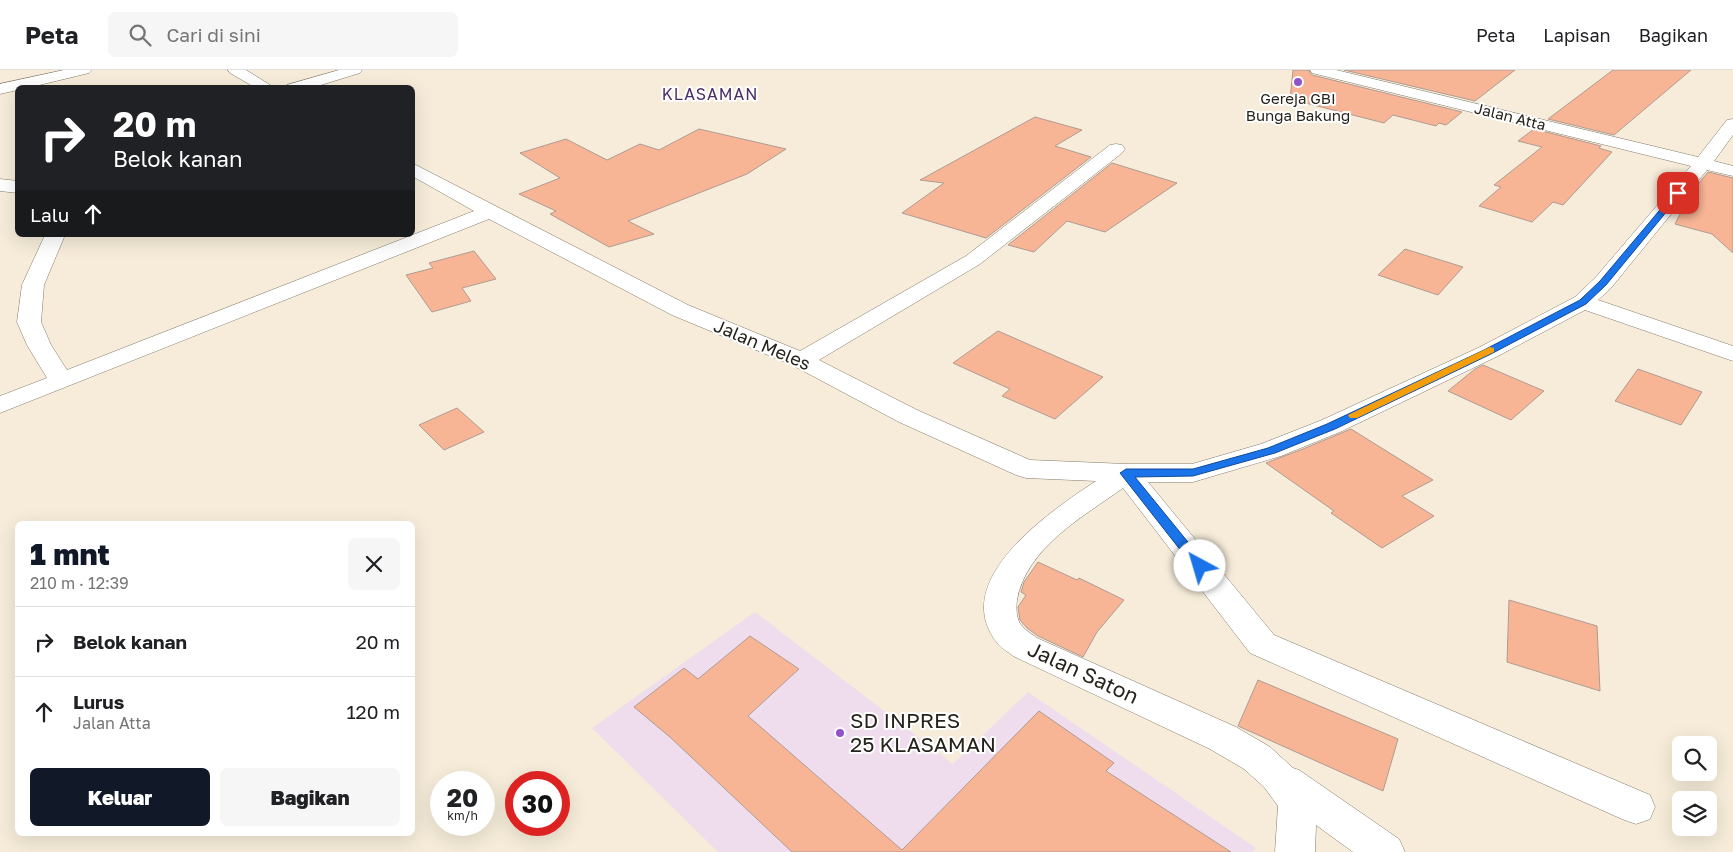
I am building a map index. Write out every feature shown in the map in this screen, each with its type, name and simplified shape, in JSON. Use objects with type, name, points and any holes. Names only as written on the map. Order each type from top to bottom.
[{"type":"main road","points":[[0,78],[36,70]]},
{"type":"main road","points":[[18,85],[84,70]]},
{"type":"main road","points":[[236,70],[263,85]]},
{"type":"main road","points":[[303,85],[355,70]]},
{"type":"main road","name":"Jalan Atta","points":[[1317,70],[1733,171]]},
{"type":"main road","points":[[0,89],[15,86]]},
{"type":"main road","points":[[1733,124],[1703,164],[1603,283],[1583,302],[1733,354]]},
{"type":"main road","points":[[801,360],[973,260],[1116,149]]},
{"type":"main road","name":"Jalan Meles","points":[[415,170],[490,212],[680,310],[801,360],[908,416],[1026,470],[1126,473],[1193,472],[1272,450],[1331,426],[1488,352],[1583,302]]},
{"type":"main road","points":[[0,185],[15,187]]},
{"type":"main road","points":[[0,405],[490,212]]},
{"type":"main road","points":[[54,237],[34,285],[29,322],[39,345],[61,380]]},
{"type":"main road","points":[[1126,473],[1262,644],[1636,806]]},
{"type":"main road","name":"Jalan Saton","points":[[1126,473],[1042,535],[1021,558],[1010,575],[1002,594],[1000,617],[1005,630],[1014,640],[1026,647],[1223,738],[1257,758],[1277,776],[1297,802],[1295,852]]},
{"type":"main road","points":[[1277,776],[1385,852]]},
{"type":"shaded area","name":"SD INPRES 25 KLASAMAN","points":[[755,612],[953,764],[1028,692],[1256,848],[1253,852],[1196,852],[1206,836],[1119,779],[1061,852],[1035,852],[1113,763],[900,852],[681,747],[792,852],[718,852],[592,728]],"holes":[[[750,636],[799,669],[755,709],[705,674]],[[684,668],[670,737],[634,707]]]},
{"type":"building","points":[[1293,70],[1308,70],[1312,75],[1462,112],[1446,125],[1439,123],[1436,126],[1393,115],[1384,123],[1290,99]]},
{"type":"building","points":[[1344,70],[1515,70],[1475,101]]},
{"type":"building","points":[[1613,70],[1691,70],[1614,135],[1548,119]]},
{"type":"building","points":[[1035,117],[1082,130],[1055,146],[1091,157],[986,238],[902,213],[944,183],[920,180]]},
{"type":"building","points":[[699,129],[786,149],[747,174],[628,221],[654,234],[609,247],[550,214],[556,211],[519,194],[560,178],[520,153],[566,139],[607,160],[640,144],[659,150]]},
{"type":"building","points":[[1534,129],[1601,146],[1599,148],[1612,152],[1563,205],[1553,202],[1532,222],[1479,206],[1501,187],[1494,185],[1542,147],[1518,141]]},
{"type":"building","points":[[1112,163],[1177,183],[1105,232],[1067,221],[1034,252],[1008,245]]},
{"type":"building","points":[[1708,172],[1733,178],[1733,253],[1712,234],[1675,224],[1691,193]]},
{"type":"building","points":[[1405,249],[1463,267],[1438,295],[1378,275]]},
{"type":"building","points":[[474,251],[496,279],[462,288],[471,301],[432,312],[406,275],[433,268],[429,263]]},
{"type":"building","points":[[998,331],[1103,377],[1055,419],[1002,396],[1010,389],[953,363]]},
{"type":"building","points":[[1483,365],[1544,391],[1511,420],[1448,391],[1475,369]]},
{"type":"building","points":[[1638,369],[1702,392],[1681,425],[1615,401]]},
{"type":"building","points":[[457,408],[484,432],[444,450],[419,425]]},
{"type":"building","points":[[1351,429],[1433,480],[1402,496],[1434,516],[1382,548],[1331,513],[1334,511],[1266,463]]},
{"type":"building","points":[[1038,562],[1077,580],[1079,578],[1124,600],[1097,632],[1083,657],[1038,636],[1020,620],[1018,607],[1026,595],[1021,592],[1024,582]]},
{"type":"building","points":[[1509,600],[1597,626],[1600,691],[1507,662]]},
{"type":"building","points":[[750,636],[799,669],[748,716],[902,850],[1039,711],[1114,763],[1106,771],[1231,852],[792,852],[671,738],[634,707],[684,668],[698,679]]},
{"type":"building","points":[[1258,680],[1398,739],[1383,791],[1238,726]]},
{"type":"slow traffic","points":[[1354,415],[1490,350]]},
{"type":"place","name":"Gereja GBI Bunga Bakung","points":[[1298,82]]},
{"type":"place","name":"SD INPRES 25 KLASAMAN","points":[[840,733]]},
{"type":"district","name":"KLASAMAN","points":[[710,94]]},
{"type":"route","points":[[1200,566],[1126,473],[1193,472],[1272,450],[1331,426],[1488,352],[1583,302],[1603,283],[1678,193]]}]
